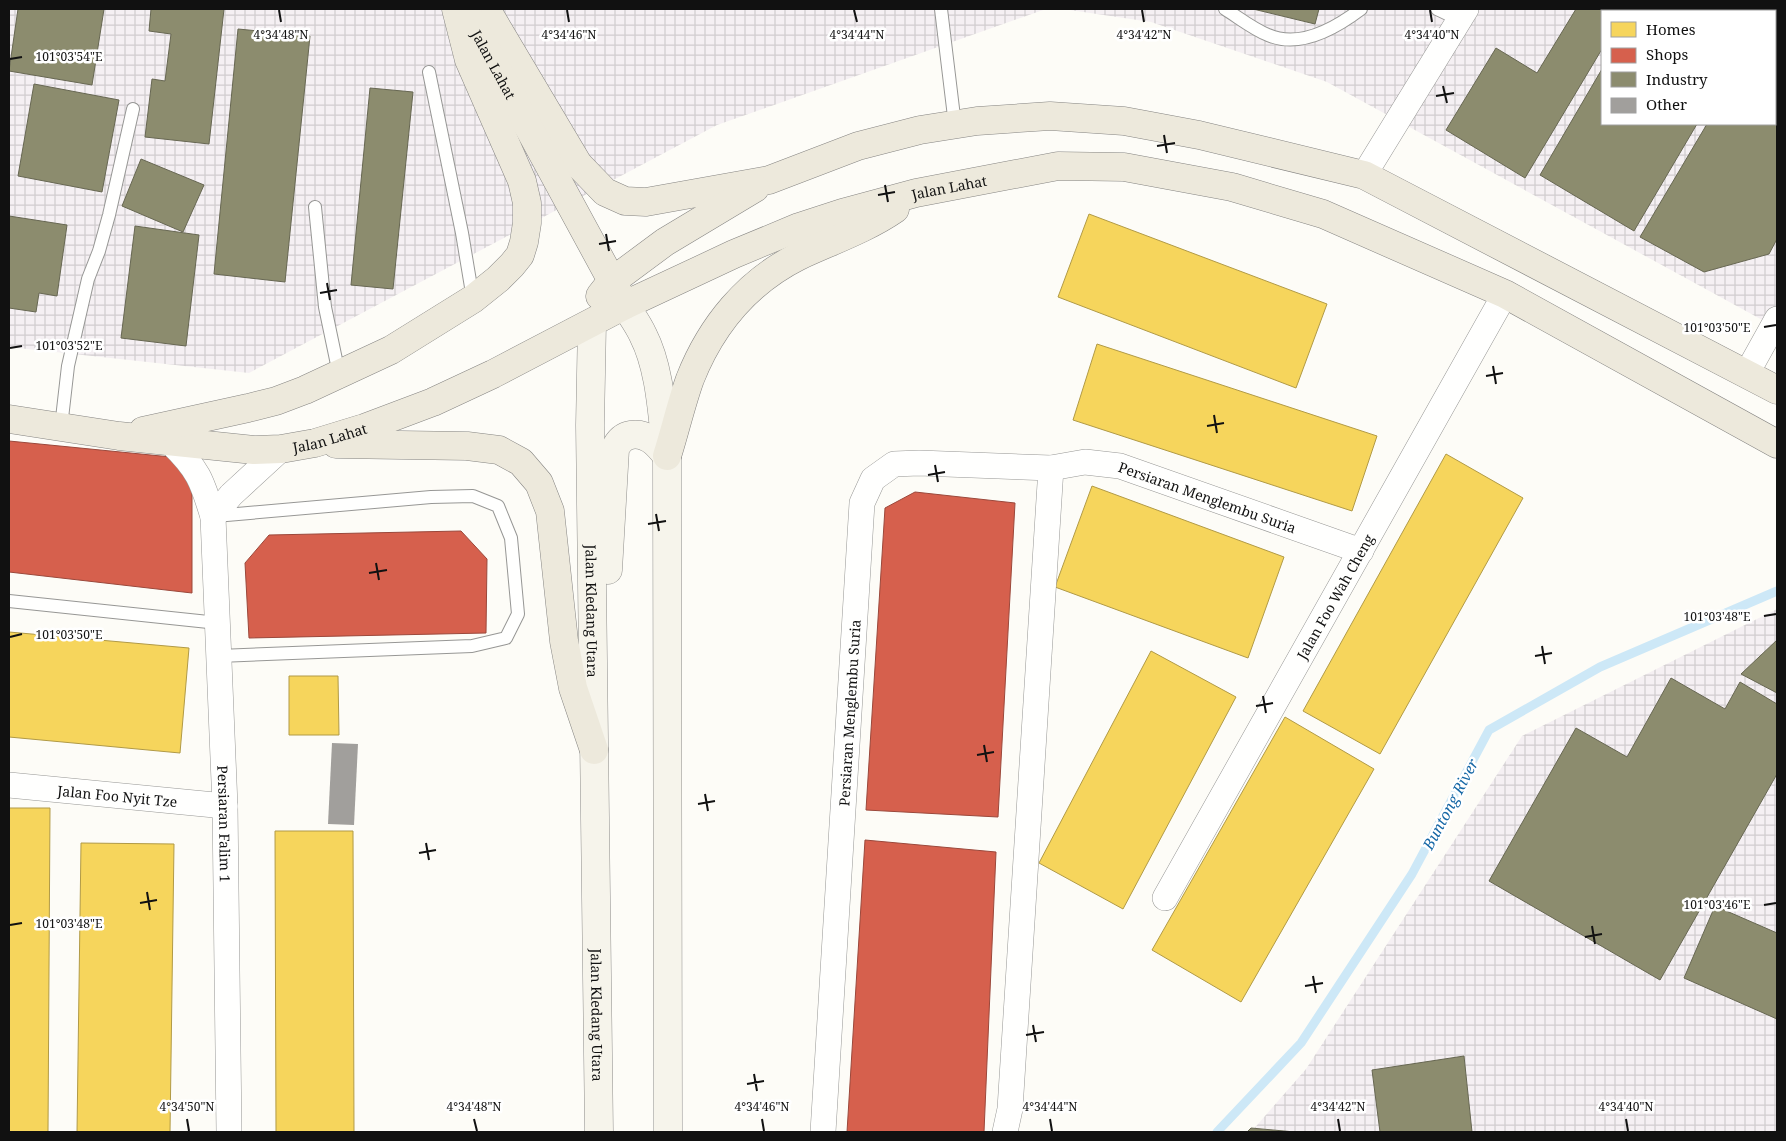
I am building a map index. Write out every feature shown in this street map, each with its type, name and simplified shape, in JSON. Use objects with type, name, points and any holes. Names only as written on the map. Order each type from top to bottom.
[{"type":"main road","points":[[119,436],[198,420],[276,401],[339,374],[391,350],[473,299],[498,279],[520,254],[527,223],[527,203],[522,181],[469,60],[456,9]]},
{"type":"main road","name":"Jalan Lahat","points":[[464,9],[625,305]]},
{"type":"main road","points":[[486,9],[578,164],[605,192],[625,201],[646,202],[769,180],[858,146],[920,130],[977,122],[1050,116],[1124,121],[1199,135],[1364,175],[1777,390]]},
{"type":"main road","name":"Jalan Lahat","points":[[9,419],[119,436],[254,450],[281,449],[315,443],[364,428],[432,402],[493,374],[625,305],[734,254],[799,227],[842,213],[916,194],[1058,166],[1124,167],[1232,187],[1323,214],[1505,294],[1777,444]]},
{"type":"main road","name":"Jalan Kledang Utara","points":[[599,1132],[590,425],[592,323],[599,299],[611,282],[665,242],[769,180]]},
{"type":"main road","points":[[667,456],[690,380],[702,354],[719,325],[739,299],[761,279],[798,257],[880,219],[916,194]]},
{"type":"main road","points":[[625,305],[643,335],[651,355],[656,374],[667,456],[668,1132]]},
{"type":"main road","points":[[593,632],[606,583],[610,553],[615,449],[618,442],[626,436],[640,435],[653,441],[667,456]]},
{"type":"main road","points":[[315,443],[467,446],[500,450],[521,462],[540,483],[550,511],[564,641],[573,688],[594,750]]},
{"type":"street","points":[[1364,175],[1463,14]]},
{"type":"street","name":"Jalan Foo Wah Cheng","points":[[1165,898],[1505,294]]},
{"type":"street","points":[[1747,374],[1777,319]]},
{"type":"street","name":"Persiaran Falim 1","points":[[170,442],[188,459],[196,470],[213,517],[225,806],[229,1132]]},
{"type":"street","points":[[213,517],[237,489],[281,449]]},
{"type":"street","name":"Persiaran Menglembu Suria","points":[[823,1132],[862,503],[873,479],[894,464],[919,463],[1051,468],[1085,462],[1120,466],[1360,551]]},
{"type":"street","points":[[1005,1132],[1010,1109],[1051,468]]},
{"type":"street","name":"Jalan Foo Nyit Tze","points":[[9,785],[225,806]]},
{"type":"lane","points":[[941,9],[956,125]]},
{"type":"lane","points":[[1225,9],[1268,36],[1291,40],[1315,36],[1347,19],[1361,9]]},
{"type":"lane","points":[[1437,9],[1463,14]]},
{"type":"lane","points":[[429,72],[462,233],[473,299]]},
{"type":"lane","points":[[61,427],[68,366],[76,330],[88,279],[99,251],[109,215],[133,109]]},
{"type":"lane","points":[[315,207],[325,307],[339,374]]},
{"type":"lane","points":[[213,517],[431,497],[473,496],[498,506],[511,538],[518,614],[506,638],[472,646],[219,656]]},
{"type":"lane","points":[[9,601],[218,623]]},
{"type":"shaded area","points":[[9,9],[1046,9],[717,125],[249,373],[9,347]]},
{"type":"shaded area","points":[[1063,9],[1777,9],[1777,328],[1327,82],[1151,22]]},
{"type":"shaded area","points":[[1777,609],[1777,1132],[1251,1132],[1306,1069],[1522,736]]},
{"type":"building: Homes","points":[[1089,214],[1327,304],[1296,388],[1058,297]]},
{"type":"building: Homes","points":[[1097,344],[1377,436],[1352,511],[1073,420]]},
{"type":"building: Homes","points":[[1446,454],[1523,498],[1380,754],[1303,711]]},
{"type":"building: Homes","points":[[1092,486],[1284,557],[1248,658],[1055,587]]},
{"type":"building: Homes","points":[[9,632],[189,648],[180,753],[9,737]]},
{"type":"building: Homes","points":[[1151,651],[1236,697],[1123,909],[1039,863]]},
{"type":"building: Homes","points":[[289,676],[338,676],[339,735],[289,735]]},
{"type":"building: Homes","points":[[1285,717],[1374,769],[1241,1002],[1152,950]]},
{"type":"building: Homes","points":[[9,808],[50,808],[48,1132],[9,1132]]},
{"type":"building: Homes","points":[[275,831],[353,831],[354,1132],[276,1132]]},
{"type":"building: Homes","points":[[81,843],[174,844],[170,1132],[77,1132]]},
{"type":"building: Shops","points":[[9,441],[171,457],[192,480],[192,593],[9,572]]},
{"type":"building: Shops","points":[[915,492],[1015,503],[998,817],[866,810],[885,508]]},
{"type":"building: Shops","points":[[461,531],[487,559],[486,633],[249,638],[245,563],[269,535]]},
{"type":"building: Shops","points":[[865,840],[996,852],[984,1132],[847,1132]]},
{"type":"building: Industry","points":[[18,9],[104,9],[92,85],[9,71]]},
{"type":"building: Industry","points":[[151,9],[224,9],[209,144],[145,137],[152,79],[165,81],[171,34],[149,31]]},
{"type":"building: Industry","points":[[1253,9],[1319,9],[1315,24]]},
{"type":"building: Industry","points":[[1576,9],[1626,9],[1601,10],[1601,51],[1525,178],[1446,130],[1496,48],[1537,73]]},
{"type":"building: Industry","points":[[1638,9],[1766,9],[1765,10]]},
{"type":"building: Industry","points":[[1777,9],[1777,239],[1769,254],[1704,272],[1640,237],[1706,125],[1776,125],[1776,10],[1773,10]]},
{"type":"building: Industry","points":[[238,29],[310,36],[285,282],[214,274]]},
{"type":"building: Industry","points":[[1601,71],[1601,125],[1696,125],[1634,231],[1540,175]]},
{"type":"building: Industry","points":[[34,84],[119,100],[102,192],[18,176]]},
{"type":"building: Industry","points":[[370,88],[413,92],[393,289],[351,285]]},
{"type":"building: Industry","points":[[141,159],[204,185],[183,232],[122,206]]},
{"type":"building: Industry","points":[[9,216],[67,225],[57,296],[39,293],[36,312],[9,308]]},
{"type":"building: Industry","points":[[135,226],[199,235],[186,346],[121,338]]},
{"type":"building: Industry","points":[[1777,640],[1777,693],[1741,674]]},
{"type":"building: Industry","points":[[1671,678],[1725,709],[1740,682],[1777,704],[1777,774],[1660,980],[1489,881],[1576,728],[1627,757]]},
{"type":"building: Industry","points":[[1715,906],[1777,933],[1777,1019],[1684,978]]},
{"type":"building: Industry","points":[[1464,1056],[1472,1132],[1380,1132],[1372,1070]]},
{"type":"building: Industry","points":[[1251,1128],[1295,1132],[1247,1132]]},
{"type":"building: Other","points":[[332,743],[358,744],[354,825],[328,824]]},
{"type":"waterway","name":"Buntong River","points":[[1217,1132],[1301,1043],[1412,874],[1489,730],[1600,667],[1777,591]]}]
